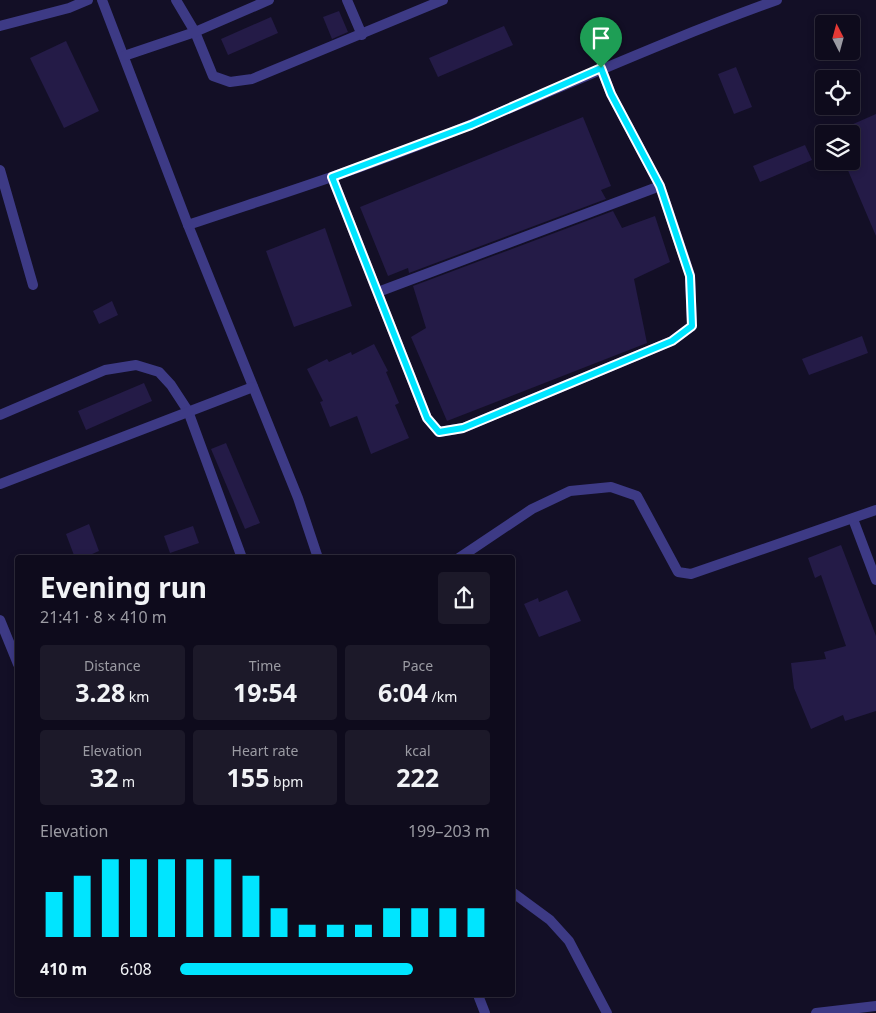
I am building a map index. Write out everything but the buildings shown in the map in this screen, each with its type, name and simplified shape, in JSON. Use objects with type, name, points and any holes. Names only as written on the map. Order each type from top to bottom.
[{"type":"lane","points":[[0,26],[69,8],[88,0]]},
{"type":"lane","points":[[102,0],[188,225],[298,498],[317,555]]},
{"type":"lane","points":[[176,0],[195,32],[213,76],[230,82],[252,79],[444,0]]},
{"type":"lane","points":[[124,56],[195,32],[268,0]]},
{"type":"lane","points":[[347,0],[362,35]]},
{"type":"lane","points":[[188,225],[332,177],[471,125],[696,29],[776,0]]},
{"type":"lane","points":[[332,177],[427,418],[439,432],[463,428],[672,341],[692,326],[690,276],[660,186],[611,94],[601,68]]},
{"type":"lane","points":[[0,170],[33,285]]},
{"type":"lane","points":[[378,292],[660,186]]},
{"type":"lane","points":[[0,415],[105,370],[136,365],[159,372],[171,385],[188,411],[241,555]]},
{"type":"lane","points":[[0,484],[253,387]]},
{"type":"lane","points":[[464,555],[532,509],[554,498],[570,492],[611,486],[637,496],[678,572],[685,574],[720,566],[876,510]]},
{"type":"lane","points":[[853,519],[876,580]]},
{"type":"lane","points":[[0,620],[15,657]]},
{"type":"lane","points":[[515,894],[550,920],[569,941],[607,1013]]},
{"type":"lane","points":[[479,997],[485,1013]]},
{"type":"lane","points":[[816,1013],[876,1006]]},
{"type":"route","points":[[601,68],[611,94],[660,186],[690,276],[692,326],[684,334],[672,341],[463,428],[439,432],[427,418],[332,177],[471,125],[601,68]]}]
